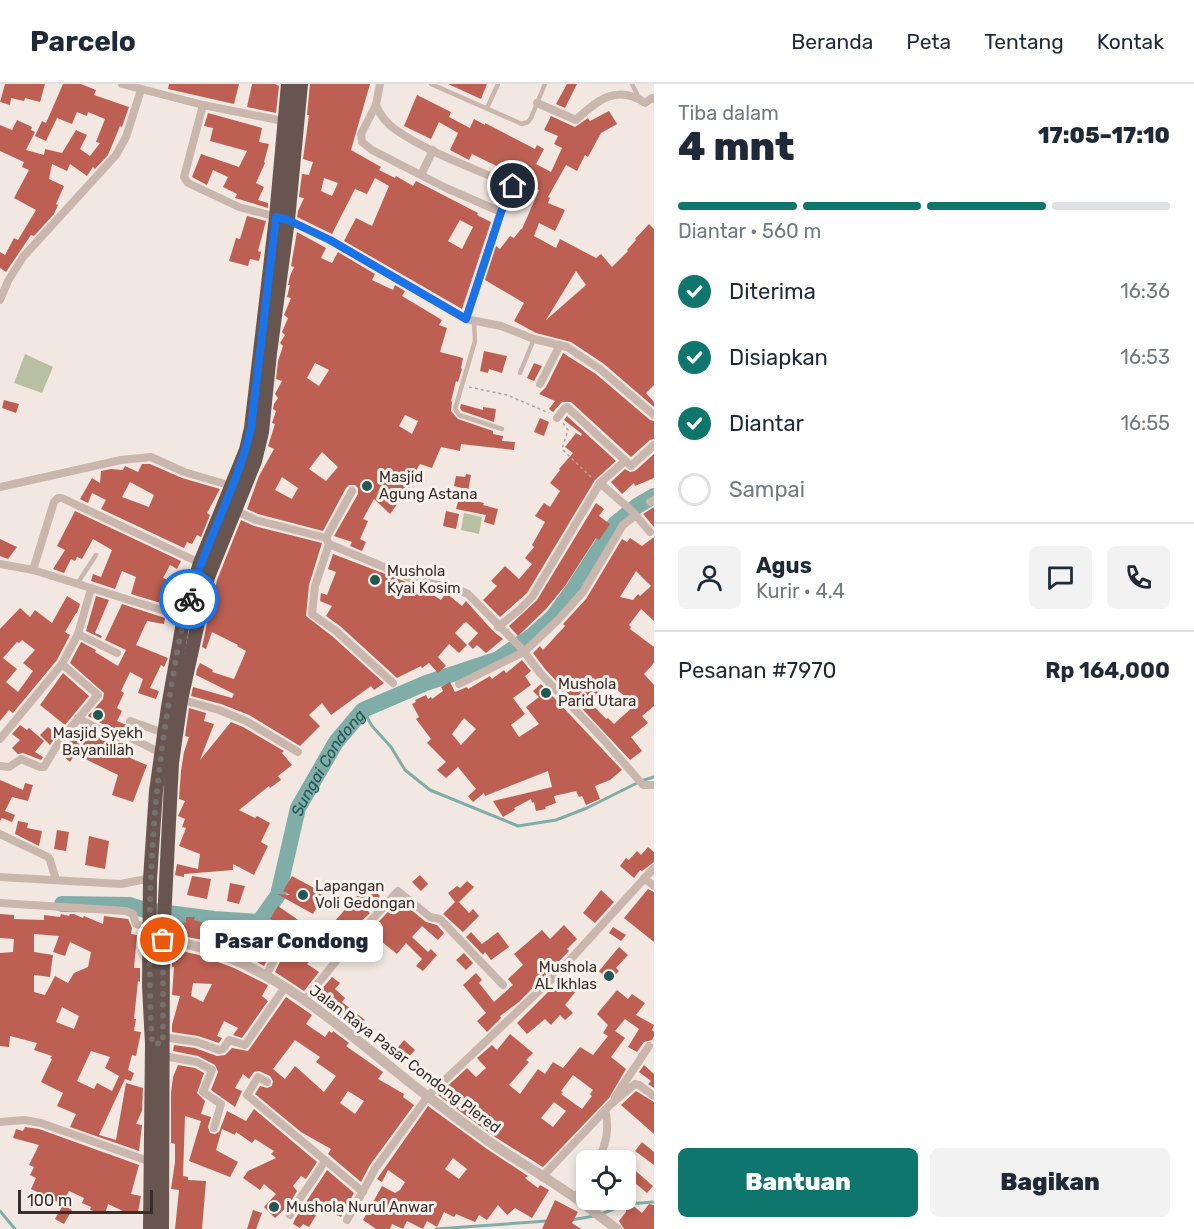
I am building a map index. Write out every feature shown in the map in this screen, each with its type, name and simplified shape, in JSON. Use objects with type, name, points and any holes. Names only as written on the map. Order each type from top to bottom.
[{"type":"highway","points":[[288,84],[291,122]]},
{"type":"highway","points":[[150,1229],[151,1162],[160,1045],[149,986],[150,922],[156,791],[161,753],[164,733],[208,577],[255,461],[262,432],[266,352],[291,122],[301,84]]},
{"type":"highway","points":[[162,1229],[160,1045],[163,940],[175,698],[184,617],[201,563],[246,450],[266,352]]},
{"type":"street","points":[[122,84],[203,105],[291,122]]},
{"type":"street","points":[[380,84],[376,105],[361,134],[362,142],[372,150],[422,173],[447,188],[501,212]]},
{"type":"street","points":[[0,300],[8,281],[23,257],[116,155],[126,137],[141,90]]},
{"type":"street","points":[[537,103],[576,120],[606,95],[627,92],[638,96],[645,103],[653,98]]},
{"type":"street","points":[[203,105],[185,173],[186,181],[191,185],[239,207],[282,219],[330,240],[470,321],[501,326],[534,339],[567,347],[600,369],[654,415]]},
{"type":"street","points":[[376,105],[381,116],[395,130],[513,186],[501,212],[470,321]]},
{"type":"street","points":[[422,173],[434,150]]},
{"type":"street","points":[[540,384],[560,345]]},
{"type":"street","points":[[557,418],[567,407],[632,466],[654,445]]},
{"type":"street","points":[[0,487],[121,460],[151,457],[184,472],[232,486]]},
{"type":"street","points":[[498,627],[532,597],[600,483],[625,461]]},
{"type":"street","points":[[600,483],[650,531]]},
{"type":"street","points":[[351,491],[328,542],[315,586],[312,614],[336,631],[393,683]]},
{"type":"street","points":[[33,570],[57,498],[62,498],[201,563]]},
{"type":"street","points":[[234,510],[256,520],[328,542],[416,580],[465,592],[476,600],[498,627],[523,650],[540,673],[641,783],[645,786],[654,785]]},
{"type":"street","points":[[459,684],[523,650],[574,603],[623,525],[634,514]]},
{"type":"street","points":[[0,564],[33,570],[184,617]]},
{"type":"street","points":[[0,739],[62,664],[78,634],[91,589]]},
{"type":"street","points":[[78,634],[117,653]]},
{"type":"street","points":[[0,766],[9,768],[21,759],[44,767],[59,742],[98,694],[62,664]]},
{"type":"street","points":[[175,698],[240,718],[259,727],[298,752]]},
{"type":"street","points":[[78,718],[112,737],[126,736],[161,753]]},
{"type":"street","points":[[130,721],[164,733]]},
{"type":"street","points":[[0,834],[48,857],[56,880]]},
{"type":"street","points":[[347,1220],[393,1143],[428,1096],[557,974],[654,868]]},
{"type":"street","points":[[0,877],[121,884],[151,879]]},
{"type":"street","points":[[644,878],[654,886]]},
{"type":"street","points":[[304,1001],[348,946],[398,891],[430,916],[440,919],[503,985]]},
{"type":"street","points":[[0,903],[41,907],[112,909],[131,912],[136,924],[150,922]]},
{"type":"street","points":[[266,976],[285,937]]},
{"type":"street","name":"Jalan Raya Pasar Condong Plered","points":[[163,940],[184,942],[215,952],[285,987],[428,1096],[616,1229]]},
{"type":"street","points":[[160,1045],[197,1042],[219,1050],[223,1049],[229,1040],[245,1045],[285,987]]},
{"type":"street","points":[[160,1045],[212,1070],[203,1092],[221,1104],[214,1128]]},
{"type":"street","points":[[603,1150],[608,1138],[608,1107],[649,1046]]},
{"type":"street","points":[[267,1082],[258,1077],[247,1095],[363,1192]]},
{"type":"street","points":[[542,1176],[608,1107],[637,1084],[654,1096]]},
{"type":"street","points":[[0,1122],[24,1120],[41,1123],[151,1162]]},
{"type":"street","points":[[290,1215],[325,1160]]},
{"type":"lane","points":[[431,84],[522,124],[528,122],[545,84]]},
{"type":"lane","points":[[487,108],[498,84]]},
{"type":"lane","points":[[632,84],[638,96]]},
{"type":"lane","points":[[470,321],[475,341],[455,406],[456,412],[502,429]]},
{"type":"lane","points":[[520,373],[534,339]]},
{"type":"lane","points":[[77,584],[96,555]]},
{"type":"path","points":[[462,385],[507,395],[557,418],[568,429],[562,449],[591,478],[600,483]]},
{"type":"green space","points":[[25,354],[53,367],[42,393],[14,383]]},
{"type":"green space","points":[[464,513],[482,517],[479,534],[461,530]]},
{"type":"building","points":[[5,84],[45,84],[40,102],[25,98],[24,101],[11,98],[10,105],[0,102]]},
{"type":"building","points":[[63,84],[81,84],[96,90],[94,95],[129,107],[108,155],[95,169],[93,167],[87,176],[70,164],[67,171],[52,164],[49,179],[64,186],[56,204],[58,205],[54,214],[34,236],[31,235],[6,272],[0,268],[0,252],[5,255],[14,238],[18,240],[36,210],[14,198],[29,170],[22,167],[24,162],[0,151],[0,125],[12,130],[17,120],[32,127],[31,130],[35,132],[26,150],[44,155],[45,149],[62,153],[76,130],[87,135],[80,149],[90,156],[100,143],[96,142],[105,119],[88,112],[87,116],[77,112],[72,124],[57,118],[46,141],[35,136],[42,121],[46,123]]},
{"type":"building","points":[[169,84],[239,84],[234,104],[168,89]]},
{"type":"building","points":[[252,84],[279,86],[276,113],[247,107]]},
{"type":"building","points":[[310,84],[370,84],[351,150],[381,167],[379,170],[395,178],[396,176],[413,186],[416,181],[491,222],[462,309],[344,241],[356,218],[372,226],[389,186],[375,178],[367,194],[355,189],[332,234],[297,217],[304,198],[299,197],[302,174],[309,175],[313,162],[303,159],[309,115],[307,115]],"holes":[[[324,178],[338,183],[332,196],[321,191]],[[460,220],[473,227],[462,249],[448,241]]]},
{"type":"building","points":[[448,84],[487,84],[481,99]]},
{"type":"building","points":[[567,84],[577,84],[565,108],[556,104]]},
{"type":"building","points":[[417,95],[451,112],[449,117],[470,128],[474,119],[535,149],[537,145],[544,149],[536,164],[551,172],[562,148],[554,144],[558,136],[544,130],[551,116],[575,127],[588,118],[590,121],[609,111],[617,124],[601,133],[588,157],[585,155],[577,171],[566,165],[548,197],[550,198],[548,203],[565,210],[555,231],[539,223],[534,236],[556,248],[560,239],[596,258],[601,254],[612,267],[649,224],[654,229],[654,385],[646,393],[654,402],[654,407],[604,364],[571,342],[536,333],[514,321],[524,303],[485,280],[496,246],[500,249],[510,236],[514,238],[522,229],[539,190],[519,181],[521,178],[472,154],[469,160],[450,150],[458,133],[439,122],[431,139],[404,126]],"holes":[[[576,271],[586,285],[546,320]]]},
{"type":"building","points":[[208,113],[262,128],[259,142],[269,144],[265,163],[256,183],[264,187],[258,200],[268,203],[268,208],[235,198],[237,194],[223,187],[228,177],[213,170],[207,185],[192,177],[201,154],[239,167],[247,151],[210,141],[213,128],[204,126]]},
{"type":"building","points":[[247,216],[266,221],[258,251],[261,252],[259,261],[250,259],[248,266],[229,261],[236,238],[240,239]]},
{"type":"building","points":[[297,232],[326,248],[321,258],[332,263],[338,252],[375,274],[372,280],[393,290],[395,285],[405,291],[402,296],[442,320],[439,325],[447,328],[440,352],[463,358],[462,369],[451,401],[451,411],[458,419],[503,436],[502,441],[515,442],[514,450],[461,444],[460,451],[441,447],[432,468],[420,464],[412,477],[415,480],[390,514],[374,499],[363,519],[368,521],[360,539],[366,542],[362,551],[350,546],[352,542],[334,536],[358,494],[358,488],[355,485],[349,485],[346,488],[323,531],[247,509],[259,476],[274,449],[268,446],[275,424],[272,423],[276,411],[273,409],[278,398],[275,394],[282,381],[276,379],[283,346],[280,343],[285,335],[282,332],[288,318],[284,315],[291,298],[287,297],[290,276],[294,267],[291,266]],"holes":[[[315,363],[329,370],[319,386],[307,378]],[[405,415],[418,421],[412,434],[399,426]],[[322,452],[338,467],[326,481],[309,469]],[[282,477],[298,488],[292,499],[275,490]]]},
{"type":"building","points":[[484,351],[507,356],[502,373],[489,369],[488,373],[480,371]]},
{"type":"building","points":[[563,353],[596,374],[654,421],[654,439],[631,457],[571,402],[562,402],[553,412],[549,409],[555,401],[539,394],[546,387]]},
{"type":"building","points":[[534,363],[542,366],[534,381],[527,378]]},
{"type":"building","points":[[4,400],[19,404],[16,413],[2,408]]},
{"type":"building","points":[[461,404],[483,410],[483,407],[496,409],[494,422],[462,411]]},
{"type":"building","points":[[567,416],[616,461],[595,480],[527,593],[500,617],[483,600],[497,586],[491,581],[505,566],[519,579],[532,564],[525,558],[534,547],[532,545],[545,522],[535,516],[544,503],[550,507],[560,491],[550,483],[573,453],[565,447],[576,433],[581,436],[582,434],[564,420]]},
{"type":"building","points":[[540,418],[549,422],[544,436],[534,432]]},
{"type":"building","points":[[654,454],[654,478],[635,486],[634,483],[622,494],[611,482],[625,469],[630,472],[635,471]]},
{"type":"building","points":[[142,464],[150,464],[182,478],[220,489],[207,513],[210,515],[201,537],[197,535],[192,544],[187,542],[184,548],[101,509],[106,500],[92,493],[88,503],[80,499],[92,478],[100,483],[101,471],[123,470],[125,466],[138,472]],"holes":[[[130,482],[154,495],[149,507],[122,497]]]},
{"type":"building","points":[[466,474],[471,475],[468,492],[473,493],[471,500],[498,509],[494,525],[484,522],[486,515],[456,509],[462,488],[454,486],[456,476],[465,477]]},
{"type":"building","points":[[596,503],[604,509],[599,516],[610,524],[599,540],[596,538],[565,586],[546,609],[518,636],[509,626],[537,600]]},
{"type":"building","points":[[654,507],[654,527],[643,514]]},
{"type":"building","points":[[75,511],[181,561],[177,569],[170,565],[163,578],[184,586],[177,608],[131,594],[136,577],[122,571],[115,589],[91,581],[93,574],[101,577],[112,550],[93,539],[82,559],[77,557],[75,561],[71,559],[64,573],[53,569],[65,550],[57,546]]},
{"type":"building","points":[[446,511],[459,514],[456,529],[443,526]]},
{"type":"building","points":[[241,520],[254,526],[322,543],[309,585],[306,616],[384,683],[374,690],[371,686],[331,715],[322,703],[309,715],[320,726],[300,746],[249,715],[191,696],[193,687],[232,698],[234,694],[196,675],[200,663],[213,670],[212,672],[234,679],[246,651],[212,632],[206,649],[202,647],[211,604],[218,591],[215,589],[217,580]]},
{"type":"building","points":[[654,537],[654,621],[641,609],[629,625],[630,629],[654,647],[654,663],[644,674],[654,685],[654,706],[642,716],[648,723],[631,737],[642,751],[630,760],[545,669],[533,653],[540,646],[543,650],[565,626],[563,624],[586,599],[622,539],[627,542],[630,538],[642,546]],"holes":[[[636,571],[651,586],[633,600],[620,597]],[[608,682],[635,705],[614,724],[591,703]]]},
{"type":"building","points":[[0,539],[17,547],[8,559],[0,556]]},
{"type":"building","points":[[333,554],[422,588],[441,600],[446,593],[462,606],[466,601],[503,639],[486,653],[477,645],[473,649],[468,644],[478,633],[466,622],[455,633],[467,645],[459,653],[449,644],[438,657],[446,666],[438,673],[429,663],[397,678],[326,616],[332,606],[320,601],[321,593],[327,595],[336,572],[328,569]]},
{"type":"building","points":[[67,596],[80,604],[65,632],[70,635],[57,660],[13,713],[9,710],[0,721],[0,629],[20,608],[30,617],[35,610],[52,623]],"holes":[[[22,640],[35,650],[23,663],[33,671],[18,692],[6,682],[17,669],[3,658],[17,642]]]},
{"type":"building","points":[[96,596],[109,600],[95,633],[102,636],[101,638],[86,631]]},
{"type":"building","points":[[122,604],[165,618],[164,624],[147,621],[136,645],[168,658],[164,667],[161,665],[150,688],[159,691],[156,699],[138,693],[143,679],[130,672],[121,691],[124,693],[117,708],[122,711],[117,721],[143,732],[141,736],[130,731],[115,731],[88,716],[103,699],[104,693],[70,663],[81,642],[118,666],[126,650],[105,640]]},
{"type":"building","points":[[522,660],[531,671],[525,676],[531,685],[513,698],[525,714],[511,725],[519,737],[539,724],[526,707],[539,697],[533,691],[541,684],[622,770],[610,780],[595,786],[600,799],[586,805],[582,796],[579,797],[576,791],[554,796],[556,803],[545,807],[546,809],[536,811],[531,799],[503,817],[493,801],[552,787],[548,771],[485,796],[484,793],[473,802],[468,796],[476,789],[458,767],[446,778],[437,770],[446,762],[427,743],[431,739],[416,719],[419,717],[412,704],[426,695],[428,699],[431,697],[432,699],[443,691],[441,687],[450,682],[455,692],[467,687],[468,689],[490,676],[492,679],[504,670],[506,673]],"holes":[[[464,718],[476,729],[461,745],[452,734]]]},
{"type":"building","points":[[63,673],[89,696],[65,725],[40,705]]},
{"type":"building","points":[[189,708],[206,713],[204,721],[214,724],[200,760],[231,722],[284,751],[282,753],[292,765],[278,776],[281,780],[270,788],[269,786],[239,810],[270,823],[261,842],[268,846],[254,875],[233,864],[233,870],[184,874],[184,877],[175,875],[177,864],[198,869],[200,854],[179,846],[186,828],[182,827],[185,819],[178,816],[185,801],[179,799],[184,752],[189,737],[185,736]]},
{"type":"building","points":[[20,725],[27,730],[29,728],[44,741],[35,752],[43,757],[41,760],[23,753],[18,754],[12,748],[20,740],[12,734]]},
{"type":"building","points":[[80,726],[110,743],[128,743],[135,747],[130,758],[147,765],[133,802],[112,795],[118,775],[75,754],[70,762],[60,753]]},
{"type":"building","points":[[48,727],[57,735],[50,745],[40,735]]},
{"type":"building","points":[[0,780],[23,790],[25,783],[33,785],[28,801],[12,797],[5,811],[15,815],[12,822],[2,818],[0,821]]},
{"type":"building","points":[[18,821],[28,823],[27,828],[42,831],[39,846],[15,834]]},
{"type":"building","points":[[57,830],[69,832],[66,851],[54,849]]},
{"type":"building","points":[[89,836],[109,841],[105,869],[85,865]]},
{"type":"building","points":[[648,847],[654,852],[654,862],[642,871],[640,870],[634,878],[620,866],[626,858],[629,860],[637,851],[641,855]]},
{"type":"building","points":[[420,875],[428,884],[421,891],[412,882]]},
{"type":"building","points":[[192,876],[211,879],[207,899],[187,895]]},
{"type":"building","name":"Lapangan Voli Gedongan","points":[[292,876],[325,894],[313,914],[277,894],[290,895],[283,891]]},
{"type":"building","points":[[467,881],[474,887],[459,902],[469,913],[473,909],[479,916],[463,932],[443,914],[455,902],[448,893],[457,886],[460,888]]},
{"type":"building","points":[[230,883],[245,886],[239,904],[227,901]]},
{"type":"building","points":[[368,884],[380,896],[367,910],[370,913],[347,937],[333,923]]},
{"type":"building","points":[[648,889],[654,892],[654,942],[624,918]]},
{"type":"building","points":[[601,890],[614,902],[595,923],[583,913]]},
{"type":"building","points":[[399,900],[426,922],[437,925],[444,933],[438,940],[422,926],[412,937],[428,952],[431,949],[437,955],[423,971],[416,966],[422,959],[406,943],[397,954],[382,942],[370,959],[359,947],[369,932]]},
{"type":"building","points":[[278,906],[304,924],[294,937],[308,946],[314,939],[323,947],[307,964],[319,972],[304,991],[275,972],[291,939],[291,934],[287,931],[280,934],[264,966],[242,954],[203,940],[172,934],[173,922],[186,923],[186,917],[195,917],[194,920],[239,934],[240,930],[247,932],[246,935],[264,942],[274,922],[270,919]]},
{"type":"building","points":[[0,914],[14,915],[14,919],[44,920],[44,915],[60,917],[61,914],[69,916],[74,914],[103,924],[104,916],[128,919],[132,928],[131,934],[137,935],[134,968],[140,968],[140,982],[138,981],[134,1031],[141,1032],[136,1056],[132,1055],[128,1070],[134,1073],[131,1081],[125,1079],[99,1135],[116,1140],[126,1083],[143,1088],[142,1111],[136,1124],[142,1125],[139,1151],[70,1127],[76,1114],[57,1106],[63,1093],[41,1082],[52,1056],[34,1050],[37,1043],[10,1036],[9,1047],[0,1046],[0,953],[13,952],[14,939],[0,938]],"holes":[[[34,934],[59,936],[53,952],[65,956],[70,942],[91,952],[88,967],[74,973],[68,983],[55,976],[45,995],[34,992],[34,975],[50,977],[53,955],[34,952]],[[62,1007],[79,1016],[74,1029],[56,1022]],[[91,1051],[110,1057],[105,1068],[119,1076],[112,1091],[97,1083],[94,1089],[77,1081]]]},
{"type":"building","points":[[564,925],[577,939],[567,949],[569,951],[519,1002],[500,1016],[501,1018],[487,1032],[477,1021],[486,1013],[463,985],[476,973],[482,980],[479,983],[494,1002],[513,985],[508,979],[523,965],[514,954],[542,930],[550,939]]},
{"type":"building","points":[[613,927],[626,935],[621,941],[609,933]]},
{"type":"building","points":[[471,932],[482,944],[498,932],[509,947],[491,960],[485,952],[483,955],[466,937]]},
{"type":"building","points":[[619,947],[628,955],[616,968],[619,971],[609,981],[599,971]]},
{"type":"building","points":[[172,949],[199,955],[234,968],[268,985],[262,996],[268,1001],[242,1038],[233,1035],[238,1028],[224,1021],[217,1036],[222,1038],[219,1043],[198,1036],[172,1032],[180,996],[172,995],[174,967],[172,967]],"holes":[[[193,983],[212,984],[203,1002],[191,996]]]},
{"type":"building","points":[[464,953],[473,963],[466,970],[456,960]]},
{"type":"building","points":[[332,977],[340,983],[335,989],[345,998],[342,1002],[370,1026],[364,1036],[314,998]]},
{"type":"building","points":[[561,979],[576,991],[565,1005],[573,1013],[565,1020],[560,1015],[551,1025],[545,1019],[527,1034],[517,1023]]},
{"type":"building","points":[[617,990],[628,999],[632,994],[645,1003],[636,1015],[654,1025],[652,1030],[654,1036],[652,1040],[644,1042],[637,1052],[628,1047],[639,1029],[625,1019],[615,1031],[625,1038],[611,1057],[626,1069],[609,1098],[543,1167],[495,1137],[438,1095],[467,1068],[476,1077],[486,1068],[477,1058],[492,1045],[497,1050],[510,1034],[533,1053],[526,1060],[529,1062],[509,1085],[520,1094],[538,1069],[545,1074],[553,1062],[563,1068],[580,1047],[593,1055],[608,1036],[603,1033],[608,1025],[597,1014]],"holes":[[[573,1075],[593,1090],[590,1094],[592,1096],[582,1109],[561,1094]],[[554,1102],[566,1111],[553,1127],[541,1118]]]},
{"type":"building","points":[[286,997],[312,1015],[306,1024],[325,1037],[329,1031],[332,1033],[333,1031],[349,1043],[346,1046],[383,1072],[378,1079],[404,1094],[403,1097],[414,1105],[370,1165],[361,1182],[328,1154],[331,1149],[301,1132],[255,1094],[260,1086],[267,1088],[272,1086],[273,1081],[270,1076],[259,1071],[254,1072],[249,1079],[243,1074],[235,1088],[242,1091],[235,1107],[211,1090],[218,1072],[215,1065],[198,1056],[173,1051],[174,1045],[195,1048],[217,1056],[225,1055],[232,1048],[248,1051]],"holes":[[[295,1040],[320,1057],[316,1062],[336,1076],[324,1092],[295,1066],[285,1079],[273,1069]],[[348,1091],[364,1101],[355,1114],[340,1103]]]},
{"type":"building","points":[[404,1040],[415,1050],[406,1060],[395,1051]]},
{"type":"building","points":[[178,1065],[195,1068],[204,1073],[197,1093],[205,1101],[201,1114],[211,1117],[208,1127],[210,1133],[219,1132],[227,1111],[246,1121],[254,1109],[317,1162],[306,1179],[301,1176],[293,1186],[297,1191],[288,1206],[275,1218],[264,1207],[276,1194],[264,1184],[260,1190],[243,1178],[248,1171],[276,1158],[271,1154],[274,1151],[255,1139],[252,1143],[236,1132],[235,1135],[222,1129],[216,1150],[238,1162],[230,1177],[189,1161],[201,1121],[185,1116],[183,1176],[188,1177],[188,1180],[206,1181],[202,1229],[175,1229],[179,1190],[171,1189],[175,1144],[171,1143],[171,1093],[173,1077]]},
{"type":"building","points":[[644,1065],[654,1074],[654,1088],[648,1084],[651,1081],[639,1072]]},
{"type":"building","points":[[636,1091],[654,1102],[654,1134],[621,1105]]},
{"type":"building","points":[[428,1106],[528,1176],[525,1178],[538,1188],[540,1185],[549,1190],[532,1218],[515,1208],[507,1215],[498,1205],[487,1220],[479,1215],[475,1222],[444,1212],[437,1227],[427,1221],[423,1229],[407,1221],[403,1229],[392,1224],[390,1229],[376,1229],[363,1220],[382,1186],[395,1193],[405,1182],[388,1170],[382,1182],[377,1179]],"holes":[[[453,1158],[467,1169],[459,1179],[445,1169]]]},
{"type":"building","points":[[25,1127],[39,1129],[139,1165],[131,1194],[141,1196],[138,1212],[125,1212],[108,1204],[105,1214],[90,1210],[91,1207],[82,1203],[84,1198],[69,1191],[62,1204],[31,1189],[36,1178],[30,1175],[34,1167],[29,1165],[39,1145],[13,1138],[16,1129],[23,1131]]},
{"type":"building","points":[[642,1142],[654,1152],[654,1165],[636,1152]]},
{"type":"building","points":[[327,1170],[354,1193],[341,1217],[321,1207],[309,1227],[303,1224],[300,1228],[293,1224],[295,1219]]},
{"type":"building","points":[[636,1171],[653,1186],[647,1193],[636,1184]]},
{"type":"building","points":[[555,1200],[578,1212],[572,1223],[581,1229],[542,1229]]},
{"type":"building","points":[[649,1204],[654,1205],[654,1229],[624,1229],[619,1221],[626,1210],[636,1210],[636,1208],[642,1213]]},
{"type":"building","points":[[63,1205],[72,1210],[64,1224],[55,1219]]},
{"type":"building","points":[[253,1210],[262,1213],[256,1229],[247,1229]]},
{"type":"waterway","name":"Sungai Condong","points":[[62,904],[129,905],[145,910],[259,922],[278,895],[298,808],[336,742],[363,710],[426,683],[498,659],[533,635],[553,617],[615,524],[654,496]]},
{"type":"waterway","points":[[363,710],[372,726],[391,747],[405,770],[430,790],[518,826],[556,820],[654,777]]},
{"type":"waterway","points":[[601,1214],[627,1204],[654,1202]]},
{"type":"waterway","points":[[0,1211],[15,1229]]},
{"type":"waterway","points":[[571,1220],[594,1216]]},
{"type":"waterway","points":[[436,1229],[547,1221]]},
{"type":"way so far","points":[[163,940],[163,1043],[152,1044],[149,986],[150,879],[156,791],[168,707],[189,599]]},
{"type":"place","name":"Masjid Agung Astana","points":[[367,486]]},
{"type":"place","name":"Mushola Kyai Kosim","points":[[375,580]]},
{"type":"place","name":"Mushola Parid Utara","points":[[546,693]]},
{"type":"place","name":"Masjid Syekh Bayanillah","points":[[98,715]]},
{"type":"place","name":"Lapangan Voli Gedongan","points":[[303,895]]},
{"type":"place","name":"Pasar Condong","points":[[163,940]]},
{"type":"place","name":"Mushola AL Ikhlas","points":[[609,976]]},
{"type":"place","name":"Mushola Nurul Anwar","points":[[274,1207]]},
{"type":"route","points":[[189,599],[246,450],[261,352],[276,217],[288,220],[330,240],[466,319],[501,212],[513,186]]}]
